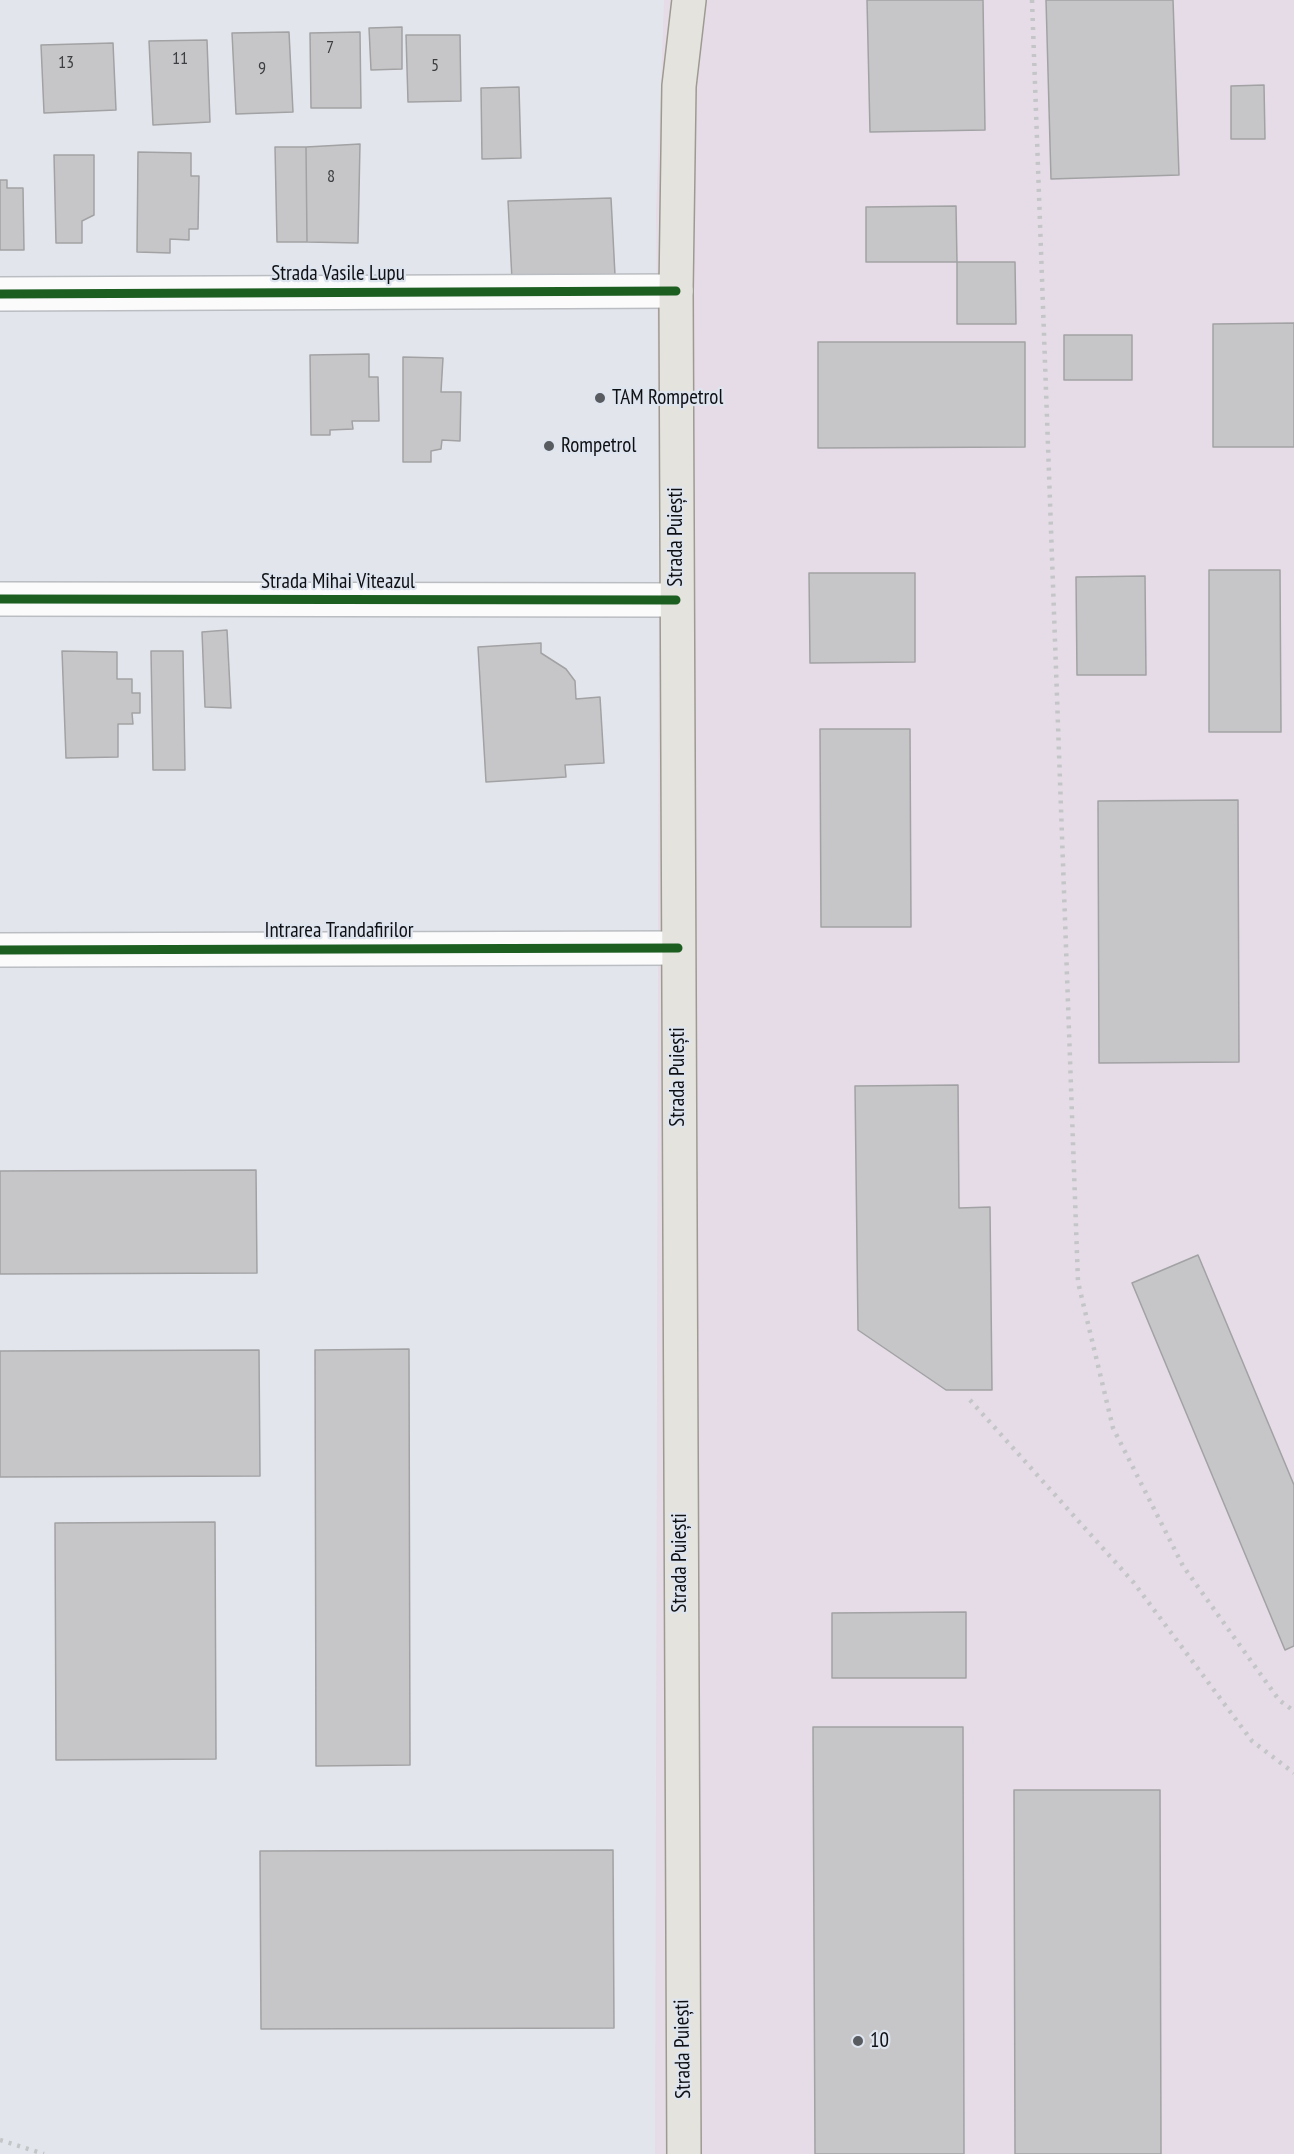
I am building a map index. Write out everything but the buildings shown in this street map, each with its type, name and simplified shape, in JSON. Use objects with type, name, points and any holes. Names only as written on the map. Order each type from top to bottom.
[{"type":"main road","name":"Strada Puiești","points":[[684,2154],[675,291],[680,86],[689,0]]},
{"type":"street","name":"Strada Vasile Lupu","points":[[0,294],[675,291]]},
{"type":"street","name":"Strada Mihai Viteazul","points":[[0,599],[676,600]]},
{"type":"street","name":"Intrarea Trandafirilor","points":[[0,950],[678,948]]},
{"type":"shaded area","points":[[664,0],[1294,0],[1294,2154],[655,2154],[659,521],[656,211]]},
{"type":"railway","points":[[1032,0],[1078,1282],[1113,1428],[1183,1566],[1279,1700],[1294,1711]]},
{"type":"railway","points":[[970,1400],[1134,1583],[1252,1741],[1294,1773]]},
{"type":"railway","points":[[0,2140],[44,2154]]},
{"type":"cycle path","points":[[0,294],[676,291]]},
{"type":"cycle path","points":[[0,599],[676,600]]},
{"type":"cycle path","points":[[0,950],[678,948]]},
{"type":"place","name":"TAM Rompetrol","points":[[600,398]]},
{"type":"place","name":"Rompetrol","points":[[549,446]]},
{"type":"place","name":"10","points":[[858,2041]]}]
